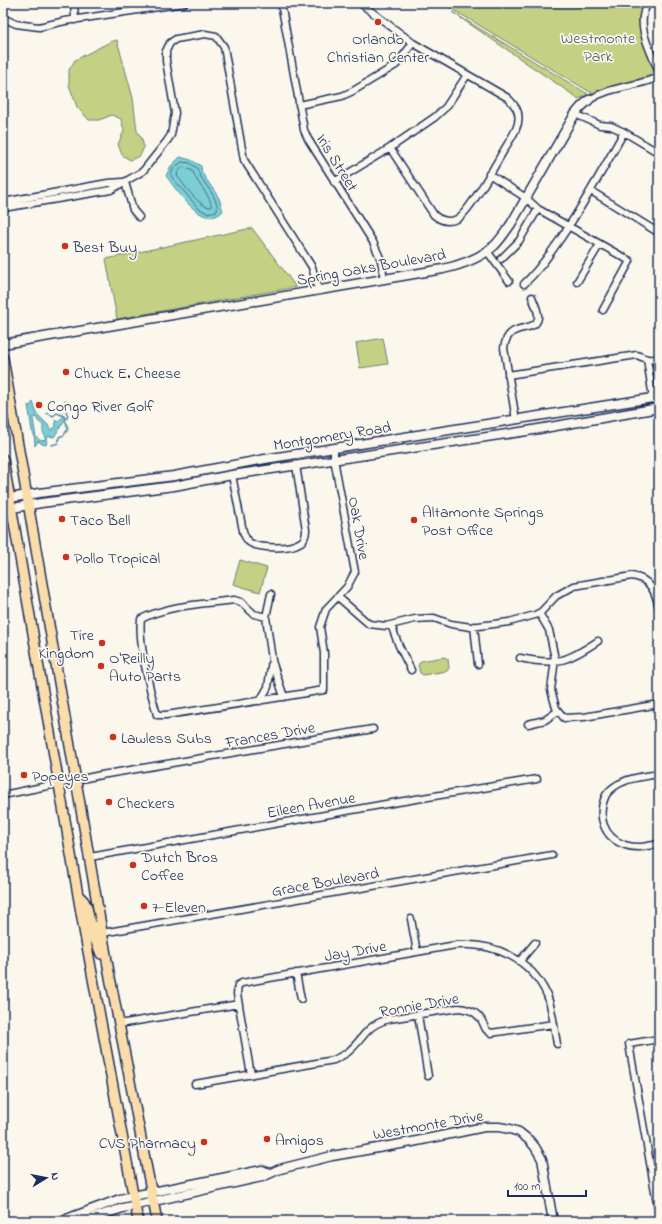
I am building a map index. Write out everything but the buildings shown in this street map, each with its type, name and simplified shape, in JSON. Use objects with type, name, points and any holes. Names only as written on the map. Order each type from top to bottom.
[{"type":"main road","points":[[3,358],[77,779],[102,933],[157,1221]]},
{"type":"main road","points":[[3,460],[84,930],[138,1221]]},
{"type":"main road","points":[[78,896],[85,901],[91,924],[95,930],[102,933]]},
{"type":"main road","points":[[84,930],[97,941],[113,992]]},
{"type":"street","points":[[74,3],[75,20]]},
{"type":"street","points":[[3,18],[16,24],[39,27],[186,3]]},
{"type":"street","name":"Iris Street","points":[[281,3],[304,130],[308,140],[373,242],[381,260],[384,279]]},
{"type":"street","points":[[360,3],[413,43],[508,98],[515,106],[518,114],[516,128],[489,174],[462,215],[456,219],[447,221],[440,220],[434,215],[390,148]]},
{"type":"street","points":[[646,6],[642,21],[644,33],[659,72]]},
{"type":"street","points":[[3,208],[111,190],[143,171],[155,158],[171,135],[174,113],[166,61],[166,51],[170,43],[176,39],[205,34],[216,36],[224,47],[244,160],[312,267],[318,290]]},
{"type":"street","points":[[299,105],[342,96],[354,91],[396,65],[413,43]]},
{"type":"street","points":[[334,182],[390,148],[435,118],[446,107],[467,75]]},
{"type":"street","name":"Spring Oaks Boulevard","points":[[3,344],[457,266],[487,251],[502,237],[575,114],[590,100],[608,90],[659,77]]},
{"type":"street","points":[[575,114],[600,125],[611,126],[624,132],[659,153]]},
{"type":"street","points":[[524,284],[539,270],[569,226],[591,191],[624,132]]},
{"type":"street","points":[[489,174],[526,198],[538,209],[630,261],[603,310]]},
{"type":"street","points":[[3,202],[108,182],[125,182]]},
{"type":"street","points":[[125,182],[132,210],[139,217]]},
{"type":"street","points":[[591,191],[659,233]]},
{"type":"street","points":[[498,261],[519,241],[538,209]]},
{"type":"street","points":[[577,282],[600,244]]},
{"type":"street","points":[[487,251],[498,261],[509,281]]},
{"type":"street","points":[[516,420],[504,348],[505,340],[513,330],[531,327],[535,324],[538,318],[532,297]]},
{"type":"street","points":[[508,375],[637,355],[646,359],[658,358],[659,375]]},
{"type":"street","points":[[646,359],[659,407]]},
{"type":"street","name":"Montgomery Road","points":[[10,498],[174,476],[265,459],[656,398]]},
{"type":"street","name":"Montgomery Road","points":[[12,508],[174,486],[232,475],[578,422],[659,407]]},
{"type":"street","points":[[576,411],[578,422]]},
{"type":"street","points":[[435,444],[440,432]]},
{"type":"street","name":"Oak Drive","points":[[284,697],[324,690],[324,653],[320,628],[326,609],[347,587],[355,572],[334,459],[334,449]]},
{"type":"street","points":[[265,459],[255,464],[243,466],[237,469],[232,475],[245,537],[250,542],[259,546],[296,545],[300,543],[306,535],[296,465]]},
{"type":"street","points":[[338,597],[369,624],[386,626],[415,619],[434,618],[451,624],[474,626],[509,622],[538,614],[556,596],[574,586],[632,576],[638,577],[650,584],[657,599],[659,609]]},
{"type":"street","points":[[266,617],[254,614],[241,602],[234,600],[179,608],[152,614],[141,619],[140,629],[146,666],[157,714],[166,715],[284,697],[272,660],[266,617],[271,594]]},
{"type":"street","points":[[538,614],[549,630],[555,662],[551,690],[556,708],[564,718],[584,717],[659,704]]},
{"type":"street","points":[[391,625],[399,646],[411,670]]},
{"type":"street","points":[[474,626],[478,664]]},
{"type":"street","points":[[520,658],[535,661],[555,662],[579,653],[598,641]]},
{"type":"street","points":[[260,701],[268,687],[272,660]]},
{"type":"street","points":[[528,724],[545,720],[558,711]]},
{"type":"street","name":"Frances Drive","points":[[3,794],[59,784],[77,779],[373,729]]},
{"type":"street","points":[[659,774],[624,781],[611,790],[606,794],[602,807],[602,819],[605,830],[612,839],[626,846],[640,847],[659,844]]},
{"type":"street","name":"Eileen Avenue","points":[[90,857],[386,804],[537,779]]},
{"type":"street","name":"Grace Boulevard","points":[[102,933],[552,856]]},
{"type":"street","points":[[411,919],[417,952]]},
{"type":"street","points":[[520,962],[535,943]]},
{"type":"street","name":"Jay Drive","points":[[251,1075],[237,989],[242,983],[456,945],[478,945],[506,952],[532,972],[542,985],[547,997],[554,1024],[557,1044]]},
{"type":"street","points":[[296,973],[300,999]]},
{"type":"street","points":[[119,1024],[239,1004]]},
{"type":"street","name":"Ronnie Drive","points":[[195,1084],[334,1060],[348,1051],[371,1026],[380,1022],[458,1008],[467,1009],[474,1012],[480,1017],[485,1029],[491,1033],[554,1024]]},
{"type":"street","points":[[418,1015],[428,1076]]},
{"type":"street","points":[[659,1040],[629,1044],[659,1214]]},
{"type":"street","name":"Westmonte Drive","points":[[84,1221],[135,1205],[262,1177],[280,1169],[332,1156],[412,1142],[484,1127],[499,1126],[519,1132],[535,1147],[542,1159],[553,1221]]},
{"type":"street","name":"Westmonte Drive","points":[[61,1221],[120,1199],[262,1170],[269,1173]]},
{"type":"green space","name":"Westmonte Park","points":[[442,3],[646,3],[640,19],[642,36],[654,69],[652,75],[595,95]]},
{"type":"green space","points":[[452,12],[588,94],[579,99]]},
{"type":"green space","points":[[117,40],[133,98],[137,131],[141,137],[144,147],[140,156],[130,160],[122,155],[118,144],[124,131],[121,119],[112,115],[99,120],[89,120],[77,107],[69,85],[69,70],[75,60],[110,42]]},
{"type":"green space","points":[[252,228],[296,287],[117,319],[106,259]]},
{"type":"green space","points":[[383,338],[388,364],[360,368],[356,343]]},
{"type":"green space","points":[[240,560],[267,568],[260,592],[233,584]]},
{"type":"green space","points":[[444,657],[448,659],[449,668],[447,671],[423,675],[420,673],[418,665],[421,661]]},
{"type":"water","points":[[180,157],[191,160],[201,166],[202,173],[219,198],[223,211],[215,216],[207,216],[199,213],[184,199],[166,176],[170,167]]},
{"type":"water","points":[[33,402],[37,414],[48,425],[50,430],[56,427],[55,420],[57,422],[64,416],[66,418],[54,437],[48,436],[46,445],[38,441],[35,446],[28,405],[30,406]],"holes":[[[36,417],[43,425],[43,432],[46,438],[45,440],[41,441],[36,437],[33,419]]]},
{"type":"waterway","points":[[65,401],[66,405]]},
{"type":"waterway","points":[[65,407],[67,414]]},
{"type":"waterway","points":[[47,413],[53,416],[57,413],[64,416]]},
{"type":"waterway","points":[[52,445],[58,443],[59,437],[64,435],[68,429],[65,419],[68,415]]},
{"type":"place","name":"Orlando Christian Center","points":[[378,22]]},
{"type":"place","name":"Best Buy","points":[[65,246]]},
{"type":"place","name":"Chuck E. Cheese","points":[[66,372]]},
{"type":"place","name":"Congo River Golf","points":[[39,405]]},
{"type":"place","name":"Taco Bell","points":[[62,519]]},
{"type":"place","name":"Altamonte Springs Post Office","points":[[414,520]]},
{"type":"place","name":"Pollo Tropical","points":[[66,557]]},
{"type":"place","name":"Tire Kingdom","points":[[102,643]]},
{"type":"place","name":"O'Reilly Auto Parts","points":[[101,666]]},
{"type":"place","name":"Lawless Subs","points":[[113,737]]},
{"type":"place","name":"Popeyes","points":[[24,775]]},
{"type":"place","name":"Checkers","points":[[109,802]]},
{"type":"place","name":"Dutch Bros Coffee","points":[[133,865]]},
{"type":"place","name":"7-Eleven","points":[[144,906]]},
{"type":"place","name":"Amigos","points":[[267,1139]]},
{"type":"place","name":"CVS Pharmacy","points":[[204,1142]]}]
